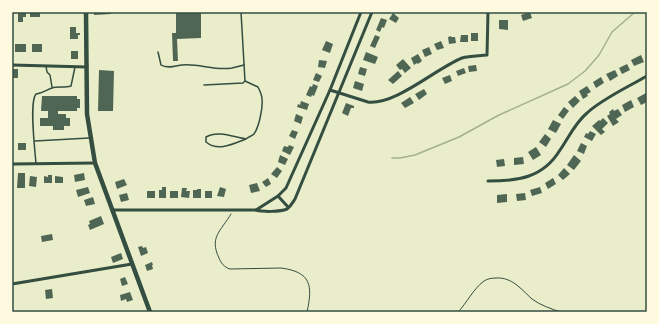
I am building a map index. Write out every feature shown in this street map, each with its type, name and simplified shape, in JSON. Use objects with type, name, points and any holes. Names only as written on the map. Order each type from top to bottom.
[{"type":"main road","points":[[86,12],[88,114],[95,163],[150,312]]},
{"type":"street","points":[[256,210],[278,196],[286,188],[330,90],[361,12]]},
{"type":"street","points":[[112,210],[231,209],[281,211],[291,205],[296,199],[372,12]]},
{"type":"street","points":[[330,90],[373,103],[387,100],[463,58],[487,55],[488,12]]},
{"type":"street","points":[[12,65],[87,67]]},
{"type":"street","points":[[488,182],[517,180],[540,170],[560,151],[572,131],[587,113],[594,107],[647,76]]},
{"type":"street","points":[[12,164],[95,163]]},
{"type":"street","points":[[278,196],[288,207]]},
{"type":"street","points":[[12,284],[132,264]]},
{"type":"lane","points":[[241,12],[245,82]]},
{"type":"lane","points":[[158,52],[160,64],[163,67],[199,65],[212,68],[232,68],[244,64]]},
{"type":"lane","points":[[46,66],[47,72],[50,75],[52,88]]},
{"type":"lane","points":[[36,164],[33,124],[34,96],[52,88],[71,86],[75,67]]},
{"type":"lane","points":[[204,85],[245,82],[258,87],[262,100],[261,115],[253,134],[246,139],[224,147],[210,146],[206,142],[206,137],[211,134],[246,139]]},
{"type":"lane","points":[[34,141],[91,138]]},
{"type":"path","points":[[231,209],[231,214],[215,240],[215,247],[218,257],[225,267],[230,269],[281,268],[292,270],[300,274],[306,279],[309,287],[310,296],[307,312]]},
{"type":"path","points":[[458,312],[483,282],[491,278],[499,278],[513,282],[546,307],[561,312]]},
{"type":"building","points":[[18,12],[26,12],[26,17],[23,17],[23,22],[18,22]]},
{"type":"building","points":[[30,12],[40,12],[40,17],[30,17]]},
{"type":"building","points":[[94,12],[111,12],[111,14],[94,15]]},
{"type":"building","points":[[176,12],[201,12],[201,38],[177,39],[178,61],[173,61],[172,33],[176,33]]},
{"type":"building","points":[[530,12],[532,18],[523,21],[521,15]]},
{"type":"building","points":[[393,13],[399,18],[396,23],[389,19]]},
{"type":"building","points":[[381,18],[387,20],[384,28],[382,27],[380,32],[376,30]]},
{"type":"building","points":[[499,20],[508,20],[508,30],[499,29]]},
{"type":"building","points":[[70,27],[76,27],[76,33],[80,33],[80,35],[78,35],[78,39],[70,39]]},
{"type":"building","points":[[471,33],[478,33],[478,41],[471,41]]},
{"type":"building","points":[[375,35],[380,37],[375,48],[370,46]]},
{"type":"building","points":[[461,35],[468,35],[468,42],[460,42]]},
{"type":"building","points":[[448,37],[455,37],[456,43],[449,44]]},
{"type":"building","points":[[326,41],[333,44],[330,53],[322,50]]},
{"type":"building","points":[[441,41],[444,48],[437,50],[434,44]]},
{"type":"building","points":[[15,44],[26,44],[26,52],[15,52]]},
{"type":"building","points":[[32,44],[42,44],[42,52],[32,52]]},
{"type":"building","points":[[429,47],[432,54],[425,57],[422,50]]},
{"type":"building","points":[[71,51],[78,51],[78,59],[71,59]]},
{"type":"building","points":[[366,52],[378,57],[375,64],[363,60]]},
{"type":"building","points":[[418,54],[422,61],[414,65],[411,58]]},
{"type":"building","points":[[641,55],[644,62],[634,66],[631,60]]},
{"type":"building","points":[[403,59],[411,68],[405,73],[396,65]]},
{"type":"building","points":[[319,60],[327,61],[325,68],[318,67]]},
{"type":"building","points":[[627,64],[630,70],[622,74],[619,68]]},
{"type":"building","points":[[476,65],[477,71],[469,72],[468,66]]},
{"type":"building","points":[[360,67],[367,69],[365,76],[358,74]]},
{"type":"building","points":[[464,68],[466,73],[458,76],[456,71]]},
{"type":"building","points":[[12,69],[18,69],[18,78],[12,78]]},
{"type":"building","points":[[99,70],[114,71],[113,111],[98,111]]},
{"type":"building","points":[[615,70],[618,76],[610,81],[606,74]]},
{"type":"building","points":[[398,71],[402,76],[393,84],[388,80]]},
{"type":"building","points":[[316,73],[322,76],[319,82],[313,80]]},
{"type":"building","points":[[450,75],[452,81],[445,84],[442,78]]},
{"type":"building","points":[[601,77],[604,83],[596,88],[593,82]]},
{"type":"building","points":[[355,81],[364,84],[362,91],[353,88]]},
{"type":"building","points":[[313,84],[318,86],[314,96],[312,95],[311,97],[306,95],[310,86],[312,87]]},
{"type":"building","points":[[587,86],[591,92],[583,99],[579,91]]},
{"type":"building","points":[[424,89],[427,94],[419,100],[415,94]]},
{"type":"building","points":[[646,93],[647,102],[641,105],[637,98]]},
{"type":"building","points":[[42,96],[77,96],[77,99],[80,99],[80,108],[77,108],[77,111],[58,111],[58,114],[66,114],[66,118],[70,118],[70,126],[64,126],[64,130],[53,130],[53,126],[40,126],[40,118],[48,118],[48,111],[41,111]]},
{"type":"building","points":[[575,96],[580,101],[573,108],[568,102]]},
{"type":"building","points":[[410,97],[414,103],[405,108],[401,103]]},
{"type":"building","points":[[631,100],[634,107],[625,112],[622,105]]},
{"type":"building","points":[[301,101],[309,104],[307,110],[297,107],[298,104],[300,105]]},
{"type":"building","points":[[346,103],[354,106],[354,108],[351,108],[348,116],[342,113]]},
{"type":"building","points":[[564,107],[569,111],[563,119],[558,115]]},
{"type":"building","points":[[613,109],[614,111],[618,109],[622,115],[616,119],[619,122],[613,126],[607,116]]},
{"type":"building","points":[[296,114],[303,117],[301,124],[294,121]]},
{"type":"building","points":[[603,118],[608,123],[602,129],[605,132],[601,135],[592,126]]},
{"type":"building","points":[[553,120],[561,124],[556,133],[548,129]]},
{"type":"building","points":[[292,130],[298,132],[295,139],[289,136]]},
{"type":"building","points":[[590,131],[596,134],[592,141],[584,137],[586,133],[588,134]]},
{"type":"building","points":[[545,134],[551,139],[546,147],[539,142]]},
{"type":"building","points":[[18,143],[26,143],[26,150],[18,150]]},
{"type":"building","points":[[581,143],[587,146],[584,154],[577,151]]},
{"type":"building","points":[[289,145],[294,147],[290,155],[282,151],[284,146],[288,147]]},
{"type":"building","points":[[536,147],[541,155],[533,160],[528,152]]},
{"type":"building","points":[[280,155],[288,159],[285,165],[278,162]]},
{"type":"building","points":[[574,155],[581,161],[574,170],[567,165]]},
{"type":"building","points":[[523,157],[524,164],[514,165],[514,158]]},
{"type":"building","points":[[504,159],[505,166],[497,167],[496,160]]},
{"type":"building","points":[[277,167],[282,171],[277,178],[271,174]]},
{"type":"building","points":[[564,168],[570,174],[563,180],[558,175]]},
{"type":"building","points":[[18,173],[25,173],[25,188],[17,188]]},
{"type":"building","points":[[84,173],[85,180],[75,182],[74,175]]},
{"type":"building","points":[[48,175],[52,175],[52,183],[44,183],[44,176],[48,177]]},
{"type":"building","points":[[30,176],[37,177],[36,187],[29,186]]},
{"type":"building","points":[[55,176],[63,177],[63,183],[55,183]]},
{"type":"building","points":[[268,178],[271,184],[266,187],[262,182]]},
{"type":"building","points":[[553,178],[556,184],[548,189],[545,183]]},
{"type":"building","points":[[124,179],[127,185],[117,189],[115,182]]},
{"type":"building","points":[[257,183],[260,191],[251,193],[249,185]]},
{"type":"building","points":[[88,187],[90,193],[78,197],[76,190]]},
{"type":"building","points":[[162,187],[166,187],[166,198],[159,198],[159,190],[162,190]]},
{"type":"building","points":[[220,187],[226,189],[224,197],[217,196]]},
{"type":"building","points":[[540,187],[542,193],[532,196],[530,190]]},
{"type":"building","points":[[182,188],[187,188],[186,191],[190,191],[189,198],[181,197]]},
{"type":"building","points":[[201,189],[201,198],[193,198],[193,190]]},
{"type":"building","points":[[147,191],[155,191],[155,198],[147,198]]},
{"type":"building","points":[[170,191],[178,191],[178,198],[170,198]]},
{"type":"building","points":[[205,191],[212,191],[212,198],[205,198]]},
{"type":"building","points":[[127,193],[129,200],[121,202],[119,195]]},
{"type":"building","points":[[525,193],[526,200],[517,201],[516,194]]},
{"type":"building","points":[[507,194],[507,202],[497,203],[497,195]]},
{"type":"building","points":[[93,197],[95,204],[86,206],[84,200]]},
{"type":"building","points":[[101,216],[104,224],[90,230],[88,225],[90,224],[89,221]]},
{"type":"building","points":[[52,234],[53,240],[42,242],[41,236]]},
{"type":"building","points":[[142,246],[143,248],[146,247],[148,253],[141,256],[138,247]]},
{"type":"building","points":[[121,253],[123,259],[113,263],[111,257]]},
{"type":"building","points":[[152,262],[153,269],[147,271],[145,265]]},
{"type":"building","points":[[125,277],[128,284],[122,286],[120,279]]},
{"type":"building","points":[[52,289],[53,298],[46,299],[45,290]]},
{"type":"building","points":[[130,292],[133,300],[127,302],[126,299],[121,301],[120,295]]},
{"type":"waterway","points":[[392,158],[415,155],[459,137],[499,115],[568,84],[585,71],[599,55],[612,32],[635,12]]}]
